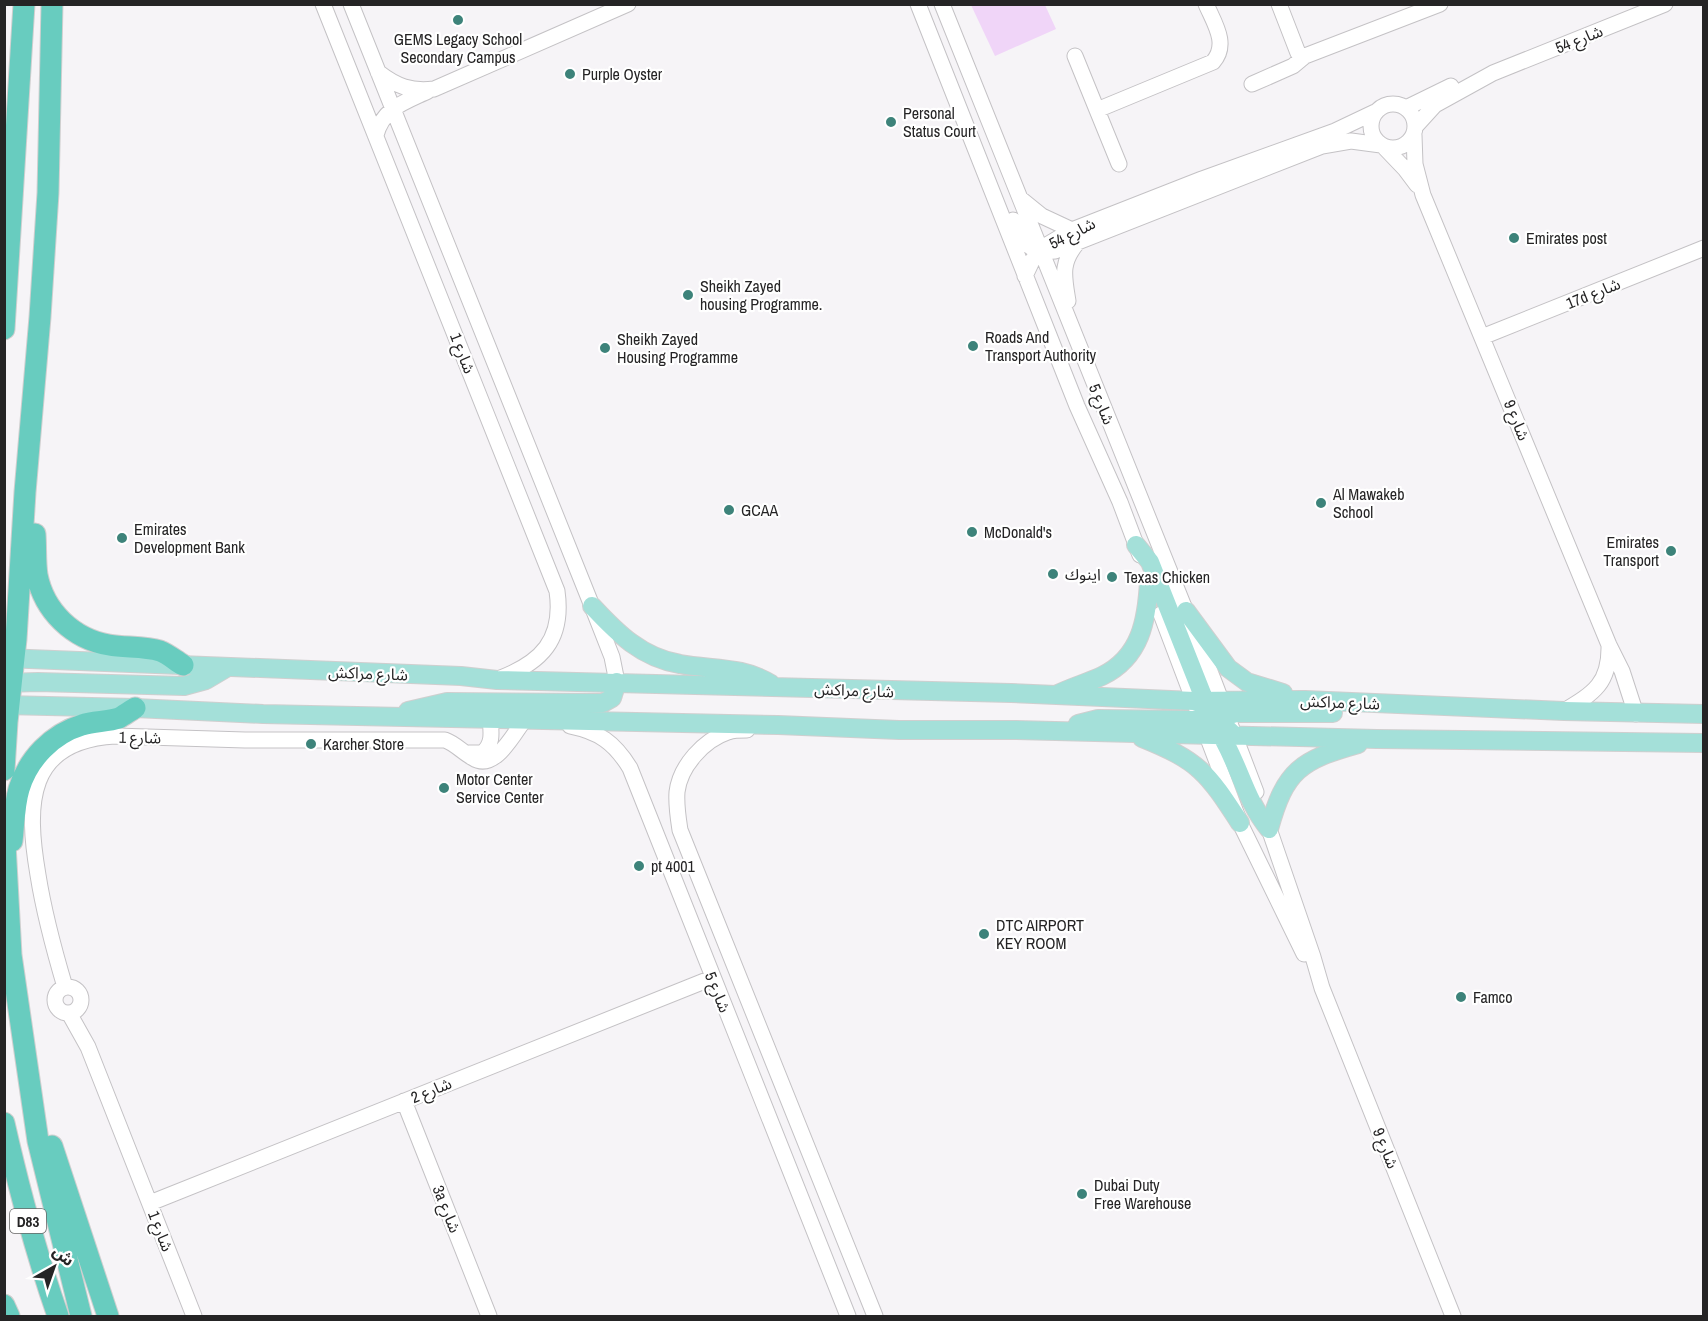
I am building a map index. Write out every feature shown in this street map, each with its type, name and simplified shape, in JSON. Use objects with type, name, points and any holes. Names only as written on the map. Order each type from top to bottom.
[{"type":"highway","points":[[4,329],[24,4]]},
{"type":"highway","points":[[4,770],[7,681],[40,317],[47,204],[52,4]]},
{"type":"highway","points":[[25,492],[35,529],[36,561],[40,586],[59,619],[88,639],[110,645],[158,651],[183,666]]},
{"type":"highway","points":[[8,901],[16,802],[18,790],[29,766],[46,745],[69,730],[95,721],[118,718],[135,708]]},
{"type":"highway","points":[[4,825],[15,988],[38,1141],[81,1317]]},
{"type":"highway","points":[[29,1077],[108,1317]]},
{"type":"highway","name":"D83","points":[[4,1123],[18,1186],[58,1317]]},
{"type":"highway","points":[[4,1305],[9,1317]]},
{"type":"main road","points":[[1136,545],[1150,562],[1213,718],[1255,810],[1269,829]]},
{"type":"main road","points":[[1053,697],[1101,676],[1117,666],[1131,652],[1147,616],[1149,581]]},
{"type":"main road","points":[[592,606],[622,637],[648,654],[681,664],[745,672],[775,687]]},
{"type":"main road","points":[[1186,611],[1220,660],[1237,676],[1257,686],[1305,700]]},
{"type":"main road","name":"شارع مراكش","points":[[7,681],[183,666],[497,680],[1011,693],[1377,739],[1704,743]]},
{"type":"main road","points":[[7,681],[191,685],[206,680],[228,667]]},
{"type":"main road","name":"شارع مراكش","points":[[7,681],[135,708],[262,714],[910,730],[1130,733],[1305,700],[1636,714],[1704,714]]},
{"type":"main road","points":[[395,716],[412,709],[447,702],[603,703],[612,698],[617,682]]},
{"type":"main road","points":[[1063,731],[1080,723],[1098,719],[1179,721],[1213,718],[1236,712],[1356,713],[1375,711],[1393,703]]},
{"type":"main road","points":[[1130,733],[1171,750],[1194,763],[1216,786],[1240,823]]},
{"type":"main road","points":[[1269,829],[1285,785],[1306,763],[1320,755],[1377,739]]},
{"type":"street","name":"شارع 1","points":[[323,4],[557,591],[558,621],[554,635],[544,651],[531,664],[497,680]]},
{"type":"street","name":"شارع 1","points":[[351,4],[592,606],[612,657],[617,682]]},
{"type":"street","points":[[376,135],[379,124],[392,108],[628,4]]},
{"type":"street","name":"شارع 5","points":[[918,4],[1025,276],[1088,431],[1120,502],[1149,581],[1213,718]]},
{"type":"street","points":[[935,4],[947,33],[962,52]]},
{"type":"street","name":"شارع 5","points":[[942,4],[1186,611],[1213,718]]},
{"type":"street","points":[[1097,110],[1213,62],[1219,56],[1221,48],[1206,4]]},
{"type":"street","points":[[1279,4],[1298,53],[1305,56]]},
{"type":"street","points":[[1252,84],[1293,66],[1305,56],[1440,4]]},
{"type":"street","name":"شارع 54","points":[[1406,108],[1473,77],[1493,73],[1665,4]]},
{"type":"street","points":[[1075,56],[1119,164]]},
{"type":"street","points":[[377,72],[404,88],[419,91],[434,89]]},
{"type":"street","name":"شارع 54","points":[[1414,131],[1435,105],[1493,73]]},
{"type":"street","points":[[949,81],[967,111],[1022,238],[1030,248],[1040,251],[1027,268],[1025,276]]},
{"type":"street","points":[[1393,104],[1406,108],[1413,117],[1414,131],[1410,141],[1398,148],[1382,146],[1372,134],[1371,127],[1375,112],[1386,105],[1393,104]]},
{"type":"street","name":"شارع 54","points":[[1075,236],[1202,178],[1335,131],[1375,112]]},
{"type":"street","name":"شارع 9","points":[[1414,131],[1415,164],[1423,195],[1609,645],[1622,671],[1636,714]]},
{"type":"street","name":"شارع 54","points":[[1040,251],[1051,241],[1075,236],[1322,146],[1351,141],[1382,146]]},
{"type":"street","name":"شارع 9","points":[[1382,146],[1405,169],[1423,195]]},
{"type":"street","points":[[1021,199],[1042,216],[1075,236],[1064,273],[1068,302],[1066,316]]},
{"type":"street","name":"17d شارع","points":[[1482,337],[1704,249]]},
{"type":"street","points":[[1564,711],[1592,693],[1602,681],[1608,667],[1609,645]]},
{"type":"street","points":[[466,753],[482,753],[489,746],[490,718]]},
{"type":"street","name":"شارع 9","points":[[1213,718],[1240,823],[1279,905],[1319,980],[1453,1317]]},
{"type":"street","name":"شارع 1","points":[[194,1317],[88,1047],[69,1014],[60,1011],[55,1002],[57,993],[65,987],[43,906],[31,822],[36,786],[44,770],[56,756],[69,747],[90,739],[115,736],[255,740],[445,740],[460,747],[476,760],[482,761],[493,758],[502,751],[531,719]]},
{"type":"street","name":"شارع 5","points":[[531,719],[589,729],[613,745],[630,768],[848,1317]]},
{"type":"street","name":"شارع 5","points":[[778,725],[728,732],[710,741],[695,754],[684,771],[677,789],[680,830],[875,1317]]},
{"type":"street","name":"شارع 9","points":[[1269,829],[1319,980]]},
{"type":"street","name":"شارع 2","points":[[150,1203],[712,978]]},
{"type":"street","points":[[750,1070],[760,1062],[773,1063]]},
{"type":"street","name":"3a شارع","points":[[404,1101],[489,1317]]},
{"type":"shaded area","points":[[971,5],[1045,5],[1056,29],[995,56]]},
{"type":"place","name":"GEMS Legacy School Secondary Campus","points":[[458,20]]},
{"type":"place","name":"Purple Oyster","points":[[570,74]]},
{"type":"place","name":"Personal Status Court","points":[[891,122]]},
{"type":"place","name":"Emirates post","points":[[1514,238]]},
{"type":"place","name":"Sheikh Zayed housing Programme.","points":[[688,295]]},
{"type":"place","name":"Roads And Transport Authority","points":[[973,346]]},
{"type":"place","name":"Sheikh Zayed Housing Programme","points":[[605,348]]},
{"type":"place","name":"Al Mawakeb School","points":[[1321,503]]},
{"type":"place","name":"GCAA","points":[[729,510]]},
{"type":"place","name":"McDonald's","points":[[972,532]]},
{"type":"place","name":"Emirates Development Bank","points":[[122,538]]},
{"type":"place","name":"Emirates Transport","points":[[1671,551]]},
{"type":"place","name":"اينوك","points":[[1053,574]]},
{"type":"place","name":"Texas Chicken","points":[[1112,577]]},
{"type":"place","name":"Karcher Store","points":[[311,744]]},
{"type":"place","name":"Motor Center Service Center","points":[[444,788]]},
{"type":"place","name":"pt 4001","points":[[639,866]]},
{"type":"place","name":"DTC AIRPORT KEY ROOM","points":[[984,934]]},
{"type":"place","name":"Famco","points":[[1461,997]]},
{"type":"place","name":"Dubai Duty Free Warehouse","points":[[1082,1194]]}]
